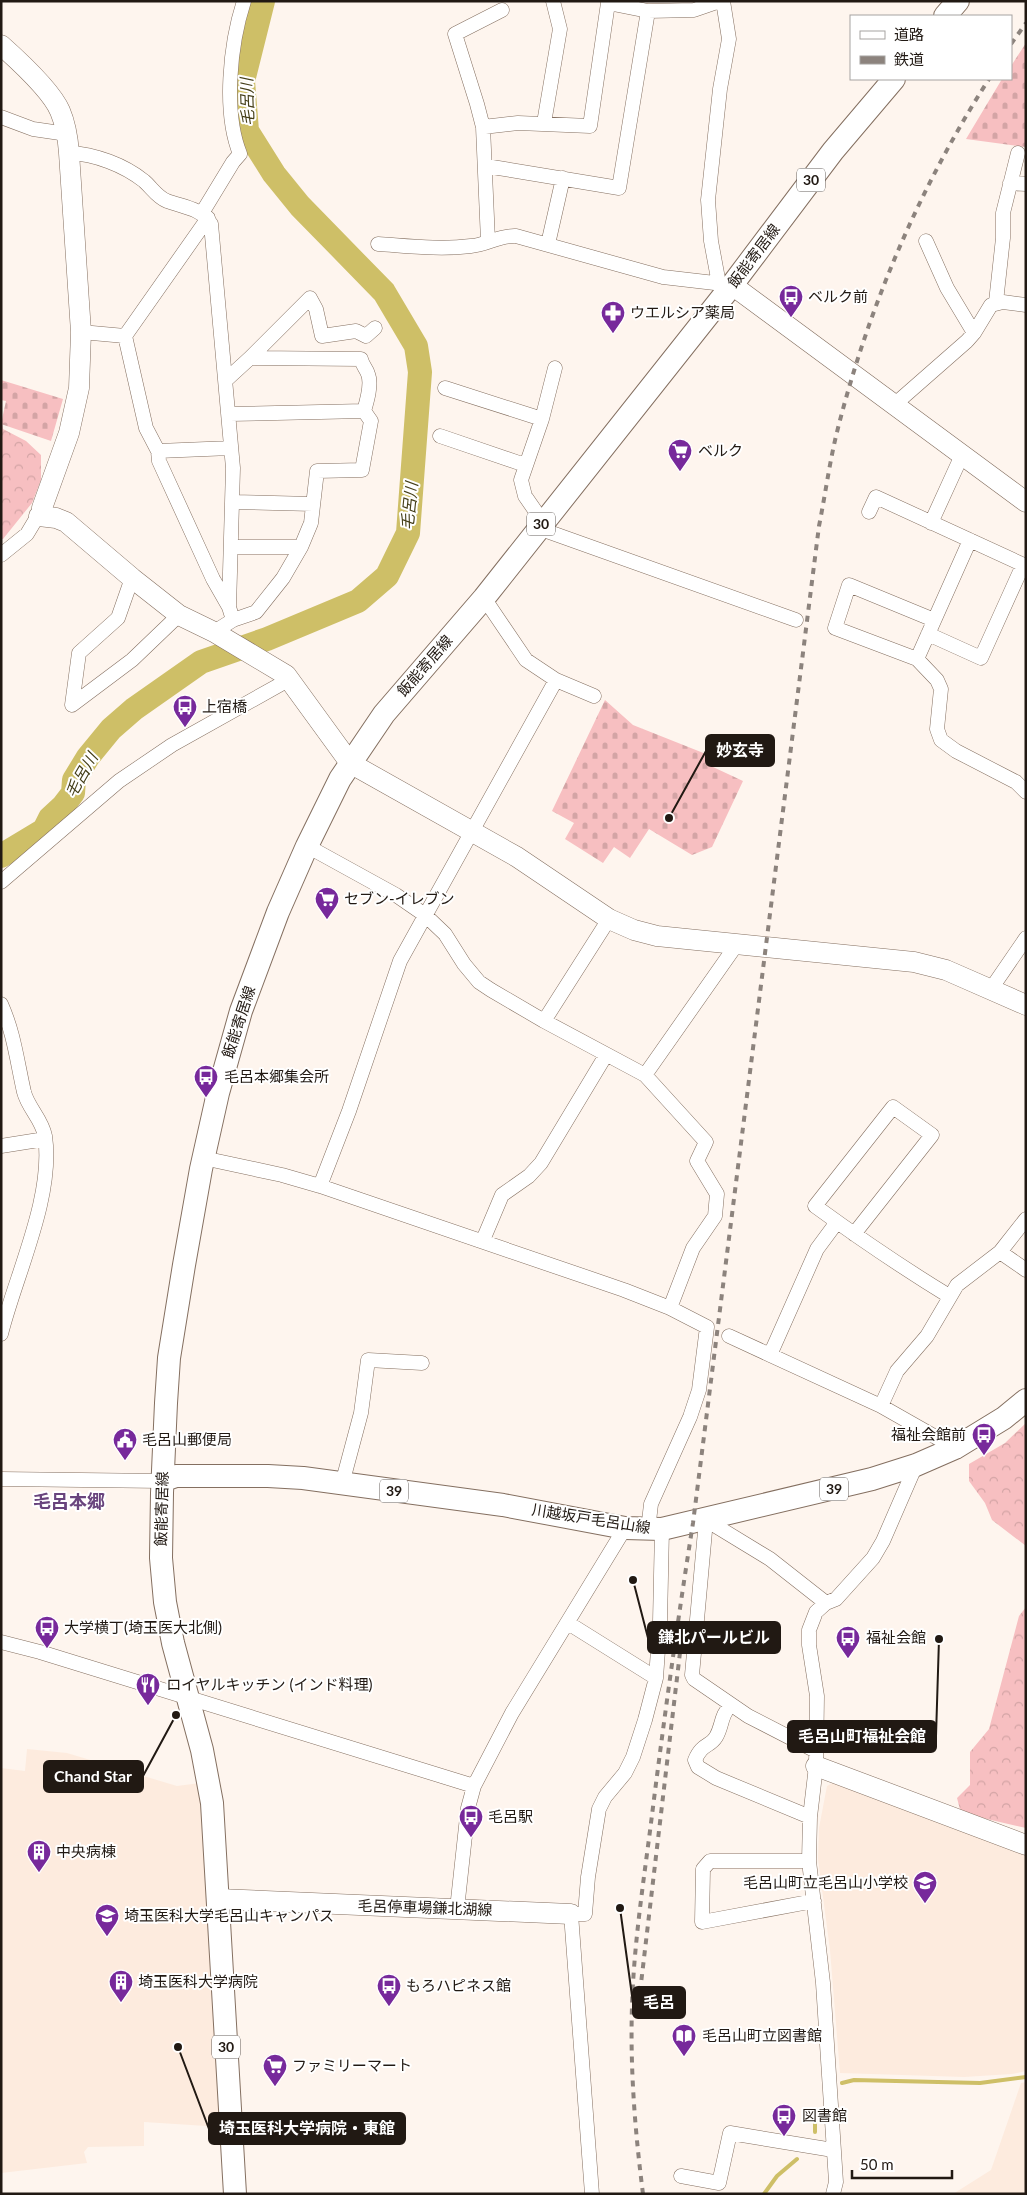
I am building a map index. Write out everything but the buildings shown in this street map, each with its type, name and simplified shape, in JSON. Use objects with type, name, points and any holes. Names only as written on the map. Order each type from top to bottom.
[{"type":"main road","points":[[946,15],[958,1]]},
{"type":"main road","name":"飯能寄居線","points":[[235,2194],[212,1803],[203,1757],[168,1620],[161,1558],[162,1481],[169,1358],[203,1158],[218,1093],[241,1011],[278,912],[307,846],[340,779],[384,714],[484,598],[725,285],[893,80]]},
{"type":"main road","name":"川越坂戸毛呂山線","points":[[162,1481],[176,1476],[268,1476],[503,1505],[625,1528],[655,1530],[706,1520],[872,1479],[916,1465],[955,1448],[1004,1418],[1026,1400]]},
{"type":"street","points":[[231,614],[159,461],[158,451],[146,428],[125,336],[205,216],[233,162],[240,154],[236,145],[230,101],[232,62],[244,1]]},
{"type":"street","points":[[544,122],[560,29],[553,1]]},
{"type":"street","points":[[483,128],[518,122],[590,126],[608,3],[627,3],[648,11],[694,10],[722,1],[729,39],[720,89],[708,200],[711,241],[725,285]]},
{"type":"street","points":[[488,241],[483,128],[455,34],[502,10]]},
{"type":"street","points":[[486,166],[619,188],[648,11]]},
{"type":"street","points":[[1,45],[39,82],[60,110],[68,143],[81,332],[79,388],[69,433],[41,512],[27,534],[1,555]]},
{"type":"street","points":[[1,117],[68,143],[136,175],[156,195],[205,216],[211,224],[230,414],[233,502],[231,614],[219,635]]},
{"type":"street","points":[[894,405],[974,334],[992,305],[996,302],[1003,238],[1003,213],[1018,153]]},
{"type":"street","points":[[548,244],[563,178]]},
{"type":"street","points":[[1010,183],[1026,184]]},
{"type":"street","points":[[378,244],[412,247],[468,247],[507,236],[548,244],[663,277],[725,285],[1026,502]]},
{"type":"street","points":[[926,241],[947,288],[974,334]]},
{"type":"street","points":[[226,380],[310,298],[316,309],[322,336],[356,331],[366,336],[375,328]]},
{"type":"street","points":[[996,302],[1026,305]]},
{"type":"street","points":[[81,332],[125,336]]},
{"type":"street","points":[[250,358],[361,359],[369,375],[368,399],[364,411]]},
{"type":"street","points":[[555,368],[542,419],[521,480],[525,496],[540,525],[796,620]]},
{"type":"street","points":[[445,388],[542,419]]},
{"type":"street","points":[[230,414],[364,411]]},
{"type":"street","points":[[231,614],[256,612],[283,578],[301,547],[311,523],[317,471],[362,470],[371,420],[364,411]]},
{"type":"street","points":[[440,436],[525,465]]},
{"type":"street","points":[[158,451],[231,448]]},
{"type":"street","points":[[931,524],[962,455]]},
{"type":"street","points":[[869,512],[876,497],[1025,566],[981,658],[928,634]]},
{"type":"street","points":[[233,502],[313,504]]},
{"type":"street","points":[[41,512],[66,522],[179,615],[219,635],[285,675],[350,763],[549,876],[609,919],[634,930],[657,936],[914,962],[946,970],[1026,1004]]},
{"type":"street","points":[[917,659],[970,540]]},
{"type":"street","points":[[232,547],[301,547]]},
{"type":"street","points":[[132,578],[118,618],[79,652],[72,705],[132,660],[179,615]]},
{"type":"street","points":[[934,620],[849,585],[835,628],[917,659],[937,680],[941,689],[937,729],[941,740],[956,751],[1016,782],[1026,792]]},
{"type":"street","points":[[484,598],[526,660],[556,680],[594,696]]},
{"type":"street","points":[[1,882],[119,780],[285,675]]},
{"type":"street","points":[[320,1186],[349,1111],[400,961],[556,680]]},
{"type":"street","points":[[307,846],[396,895],[425,915],[445,934],[464,964],[479,982],[544,1021],[645,1076],[706,1142],[697,1161],[716,1194],[716,1216],[693,1248],[670,1308]]},
{"type":"street","points":[[544,1021],[609,919]]},
{"type":"street","points":[[991,989],[1026,938]]},
{"type":"street","points":[[645,1076],[737,944]]},
{"type":"street","points":[[1,1004],[11,1026],[24,1094],[43,1127],[47,1163],[45,1185],[5,1304],[1,1334]]},
{"type":"street","points":[[483,1240],[502,1195],[529,1176],[541,1164],[606,1055]]},
{"type":"street","points":[[854,1234],[932,1135],[893,1107],[815,1206],[854,1234],[949,1296]]},
{"type":"street","points":[[1,1146],[45,1139]]},
{"type":"street","points":[[203,1158],[282,1175],[320,1186],[483,1240],[624,1290],[670,1308],[708,1327],[699,1390],[690,1417],[651,1504],[655,1530],[660,1607],[656,1678],[633,1757],[625,1773],[604,1797],[599,1809],[588,1877],[585,1914],[571,1914],[592,2194]]},
{"type":"street","points":[[881,1406],[897,1371],[927,1336],[957,1285],[1021,1234],[1026,1219]]},
{"type":"street","points":[[770,1356],[817,1249],[837,1222]]},
{"type":"street","points":[[1000,1252],[1026,1270]]},
{"type":"street","points":[[729,1336],[881,1406],[955,1448]]},
{"type":"street","points":[[342,1484],[361,1413],[368,1360],[422,1363]]},
{"type":"street","points":[[833,2194],[836,2182],[823,1983],[809,1861],[818,1696],[809,1644],[809,1630],[816,1612],[826,1603],[836,1599],[873,1558],[883,1541],[916,1465]]},
{"type":"street","points":[[1,1479],[162,1481]]},
{"type":"street","points":[[826,1603],[770,1558],[706,1520],[692,1675],[694,1679],[731,1705],[816,1758],[1026,1845]]},
{"type":"street","points":[[457,1909],[468,1808],[474,1786],[512,1713],[625,1528]]},
{"type":"street","points":[[568,1623],[656,1678]]},
{"type":"street","points":[[1,1642],[474,1786]]},
{"type":"street","points":[[731,1705],[724,1712],[716,1738],[699,1750],[695,1760],[698,1767],[716,1778],[810,1817]]},
{"type":"street","points":[[809,1861],[710,1861],[703,1869],[702,1922],[814,1901]]},
{"type":"street","name":"毛呂停車場鎌北湖線","points":[[218,1900],[571,1914]]},
{"type":"street","points":[[681,2176],[719,2183],[730,2133],[833,2150]]},
{"type":"shaded area","name":"埼玉医科大学毛呂山キャンパス","points":[[27,1749],[67,1753],[177,1786],[200,1783],[222,2127],[144,2122],[144,2146],[88,2147],[84,2152],[87,2163],[1,2173],[1,1768],[25,1771]]},
{"type":"shaded area","name":"毛呂山町立毛呂山小学校","points":[[834,1782],[1026,1855],[1026,2071],[1012,2074],[964,2077],[840,2073],[830,1950],[818,1859],[819,1828],[827,1786]]},
{"type":"shaded area","points":[[1026,2082],[1026,2194],[953,2194],[991,2170],[1021,2083]]},
{"type":"green space","points":[[1026,43],[1026,147],[966,139],[1001,80],[1012,80],[1012,64]]},
{"type":"green space","points":[[1,380],[63,399],[51,441],[1,424],[6,401],[1,400]]},
{"type":"green space","points":[[1,416],[3,429],[26,441],[41,455],[41,480],[32,503],[3,539],[1,539]]},
{"type":"green space","points":[[605,700],[633,725],[716,758],[713,767],[743,781],[712,847],[692,855],[649,829],[630,858],[614,847],[603,863],[565,839],[574,823],[552,811]]},
{"type":"green space","points":[[1026,1423],[1026,1546],[992,1520],[985,1503],[969,1481],[969,1464],[1005,1443]]},
{"type":"green space","points":[[1026,1607],[1026,1828],[961,1813],[957,1798],[970,1785],[970,1752],[989,1729],[1019,1616]]},
{"type":"waterway","name":"毛呂川","points":[[1,856],[44,830],[50,818],[73,793],[74,780],[88,757],[111,729],[134,709],[201,662],[267,639],[358,601],[387,576],[408,533],[420,372],[416,346],[384,292],[300,206],[274,174],[247,131],[243,81],[263,1]]},
{"type":"waterway","points":[[842,2083],[854,2080],[980,2083],[1026,2077]]},
{"type":"waterway","points":[[815,2114],[815,2132]]},
{"type":"waterway","points":[[764,2194],[777,2176],[797,2159]]},
{"type":"railway","points":[[1012,43],[1026,23]]},
{"type":"railway","points":[[643,2194],[632,2077],[632,2006],[637,1931],[667,1700],[693,1523],[819,526],[836,436],[863,342],[880,296],[898,251],[940,163],[988,80]]},
{"type":"railway","points":[[640,1992],[683,1627]]},
{"type":"place","name":"ベルク前","points":[[791,318]]},
{"type":"place","name":"ウエルシア薬局","points":[[613,334]]},
{"type":"place","name":"ベルク","points":[[680,472]]},
{"type":"place","name":"上宿橋","points":[[185,728]]},
{"type":"place","name":"妙玄寺","points":[[669,818]]},
{"type":"place","name":"セブン-イレブン","points":[[327,920]]},
{"type":"place","name":"毛呂本郷集会所","points":[[206,1098]]},
{"type":"place","name":"福祉会館前","points":[[984,1456]]},
{"type":"place","name":"毛呂山郵便局","points":[[125,1461]]},
{"type":"place","name":"鎌北パールビル","points":[[633,1580]]},
{"type":"place","name":"毛呂山町福祉会館","points":[[939,1639]]},
{"type":"place","name":"大学横丁(埼玉医大北側)","points":[[47,1649]]},
{"type":"place","name":"福祉会館","points":[[848,1659]]},
{"type":"place","name":"ロイヤルキッチン (インド料理)","points":[[148,1706]]},
{"type":"place","name":"Chand Star","points":[[176,1715]]},
{"type":"place","name":"毛呂駅","points":[[471,1838]]},
{"type":"place","name":"中央病棟","points":[[39,1873]]},
{"type":"place","name":"毛呂山町立毛呂山小学校","points":[[925,1904]]},
{"type":"place","name":"毛呂","points":[[620,1908]]},
{"type":"place","name":"埼玉医科大学毛呂山キャンパス","points":[[107,1937]]},
{"type":"place","name":"埼玉医科大学病院","points":[[121,2003]]},
{"type":"place","name":"もろハピネス館","points":[[389,2007]]},
{"type":"place","name":"埼玉医科大学病院・東館","points":[[178,2047]]},
{"type":"place","name":"毛呂山町立図書館","points":[[684,2057]]},
{"type":"place","name":"ファミリーマート","points":[[275,2087]]},
{"type":"place","name":"図書館","points":[[784,2137]]},
{"type":"district","name":"毛呂本郷","points":[[69,1502]]}]
